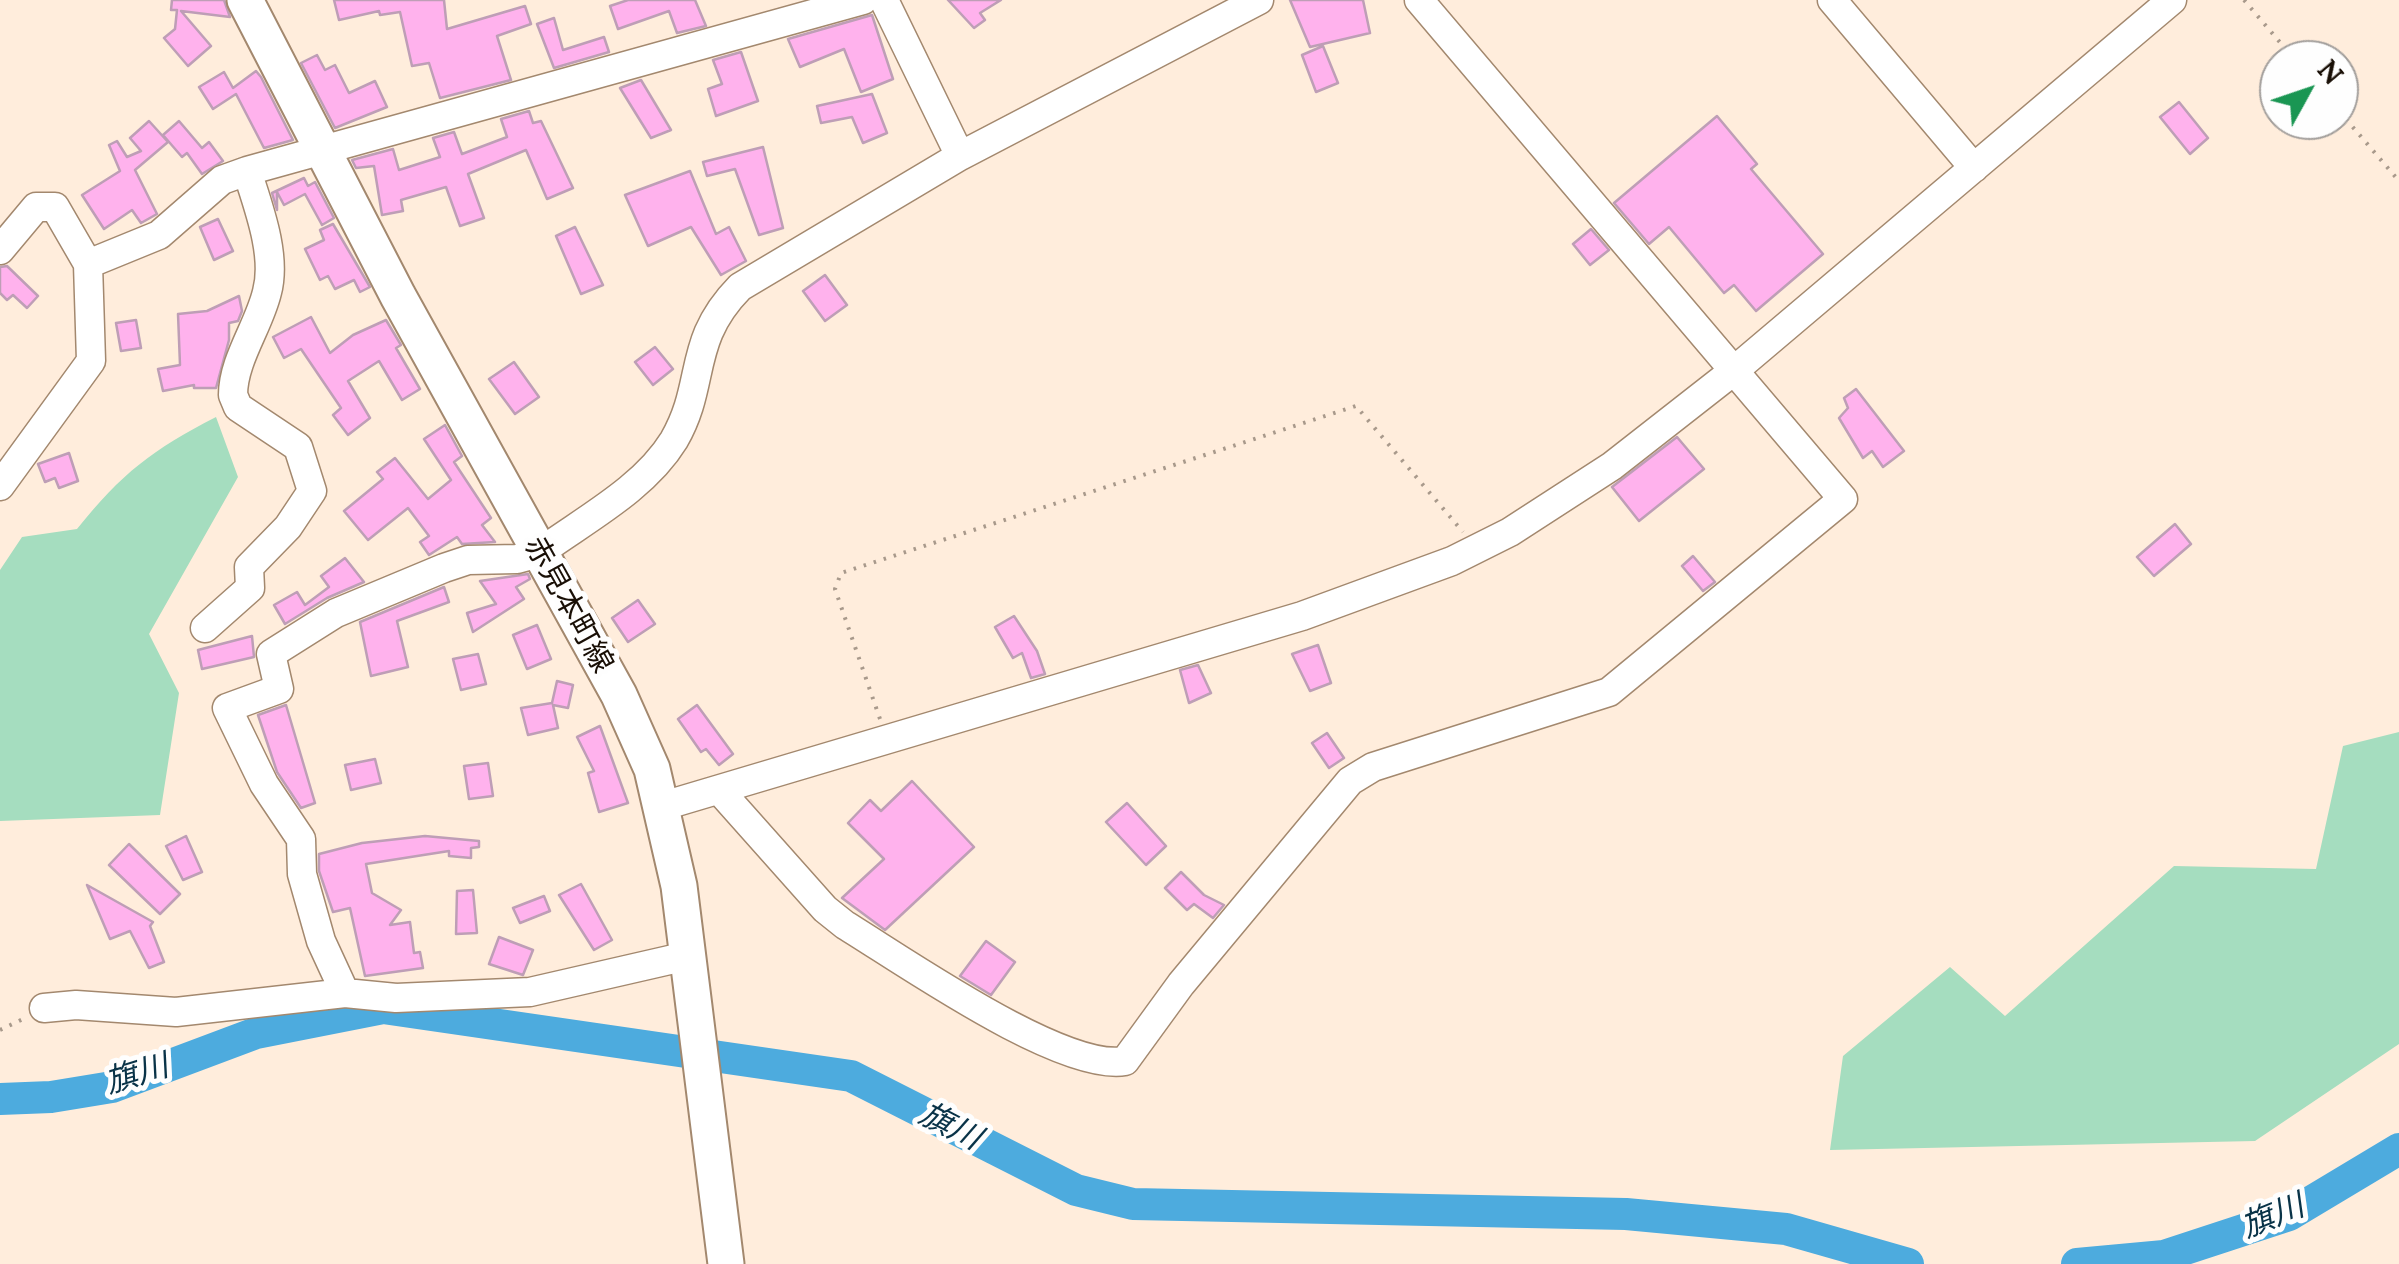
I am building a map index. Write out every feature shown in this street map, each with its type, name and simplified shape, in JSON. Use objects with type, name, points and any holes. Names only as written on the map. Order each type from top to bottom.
[{"type":"main road","name":"赤見本町線","points":[[245,0],[321,148],[619,695],[664,806],[726,1264]]},
{"type":"street","points":[[88,264],[158,235],[222,180],[247,171],[864,0]]},
{"type":"street","points":[[884,0],[960,156]]},
{"type":"street","points":[[345,994],[321,941],[306,891],[300,839],[264,784],[227,708],[278,689],[272,654],[336,613],[468,560],[517,559],[539,553],[653,467],[674,438],[704,336],[720,308],[740,287],[960,156],[1259,0]]},
{"type":"street","points":[[720,791],[825,909],[845,925],[1056,1047],[1106,1064],[1126,1061],[1192,971],[1350,781],[1373,767],[1609,692],[1843,498],[1419,0]]},
{"type":"street","points":[[1832,0],[1974,168]]},
{"type":"street","points":[[664,806],[1302,616],[1477,548],[1612,466],[1736,369],[2172,0]]},
{"type":"street","points":[[204,628],[250,588],[249,567],[288,527],[312,491],[298,447],[238,406],[233,395],[233,384],[268,291],[270,267],[247,171]]},
{"type":"street","points":[[0,250],[36,207],[55,208],[88,264],[92,361],[0,486]]},
{"type":"street","points":[[44,1008],[76,1005],[176,1012],[345,994],[396,998],[530,992],[688,966]]},
{"type":"path","points":[[2244,0],[2279,40]]},
{"type":"path","points":[[2359,134],[2399,181]]},
{"type":"path","points":[[888,742],[835,589],[841,574],[1356,406],[1477,548]]},
{"type":"path","points":[[0,1030],[44,1008]]},
{"type":"green space","points":[[216,417],[238,477],[149,634],[179,693],[160,815],[0,821],[0,570],[22,537],[77,529],[139,464]]},
{"type":"green space","points":[[2399,732],[2399,1044],[2255,1141],[1830,1150],[1843,1056],[1950,967],[2005,1016],[2174,866],[2316,869],[2343,746]]},
{"type":"building","points":[[172,0],[224,0],[230,17],[181,11],[211,46],[188,66],[164,38],[175,29],[177,10],[171,10]]},
{"type":"building","points":[[334,0],[444,0],[447,29],[525,6],[531,24],[497,36],[511,80],[440,98],[429,63],[412,66],[400,12],[380,15],[379,11],[339,20]]},
{"type":"building","points":[[628,0],[695,0],[706,26],[677,33],[669,11],[618,29],[610,6]]},
{"type":"building","points":[[948,0],[1001,0],[980,13],[985,20],[974,28]]},
{"type":"building","points":[[1290,0],[1363,0],[1370,33],[1310,47]]},
{"type":"building","points":[[872,15],[893,79],[861,92],[844,49],[800,67],[788,39]]},
{"type":"building","points":[[554,18],[563,50],[604,37],[609,52],[554,68],[537,24]]},
{"type":"building","points":[[1323,46],[1338,83],[1316,92],[1302,55]]},
{"type":"building","points":[[741,52],[758,101],[716,116],[708,89],[722,84],[713,60]]},
{"type":"building","points":[[317,55],[325,70],[335,65],[349,93],[375,81],[387,107],[335,128],[301,63]]},
{"type":"building","points":[[256,71],[293,140],[264,148],[236,94],[213,109],[199,87],[224,72],[233,88]]},
{"type":"building","points":[[641,80],[671,130],[651,138],[620,88]]},
{"type":"building","points":[[872,94],[887,133],[863,143],[852,117],[821,123],[817,106]]},
{"type":"building","points":[[2179,102],[2208,138],[2190,154],[2160,117]]},
{"type":"building","points":[[529,111],[533,123],[541,121],[573,188],[547,199],[526,150],[468,174],[484,218],[460,226],[446,187],[401,200],[403,211],[382,215],[374,166],[356,168],[352,160],[393,149],[399,170],[440,157],[433,138],[454,132],[462,154],[507,137],[501,119]]},
{"type":"building","points":[[1717,116],[1757,164],[1751,169],[1823,254],[1756,311],[1734,285],[1724,293],[1669,227],[1649,244],[1614,203]]},
{"type":"building","points":[[149,121],[168,142],[135,170],[157,214],[141,223],[132,210],[104,229],[82,195],[120,171],[109,145],[117,141],[127,157],[141,151],[130,138]]},
{"type":"building","points":[[179,121],[202,148],[209,142],[223,161],[202,174],[187,153],[182,157],[163,135]]},
{"type":"building","points":[[763,147],[783,228],[759,235],[735,169],[707,176],[703,162]]},
{"type":"building","points":[[690,171],[716,234],[729,227],[746,261],[721,275],[691,227],[648,246],[625,195]]},
{"type":"building","points":[[304,178],[308,186],[315,182],[334,218],[322,225],[305,194],[284,205],[277,192],[277,210],[272,193]]},
{"type":"building","points":[[218,219],[233,251],[214,260],[200,227]]},
{"type":"building","points":[[333,224],[370,287],[360,292],[354,280],[335,289],[328,276],[320,280],[305,249],[324,240],[320,230]]},
{"type":"building","points":[[575,227],[603,285],[581,294],[556,236]]},
{"type":"building","points":[[1591,229],[1609,250],[1590,265],[1573,244]]},
{"type":"building","points":[[7,266],[38,296],[27,308],[13,295],[7,300],[0,293],[0,267]]},
{"type":"building","points":[[825,275],[847,305],[825,321],[803,291]]},
{"type":"building","points":[[239,296],[242,311],[238,321],[229,323],[229,340],[216,388],[194,385],[163,391],[158,369],[180,365],[178,314],[207,311]]},
{"type":"building","points":[[311,317],[330,353],[353,335],[386,320],[401,345],[396,348],[420,389],[402,400],[379,361],[348,381],[370,418],[348,435],[333,415],[341,408],[301,349],[284,358],[273,337]]},
{"type":"building","points":[[136,320],[141,348],[121,351],[116,323]]},
{"type":"building","points":[[655,347],[673,369],[653,385],[635,362]]},
{"type":"building","points":[[514,362],[539,397],[515,414],[489,379]]},
{"type":"building","points":[[1856,389],[1904,451],[1883,467],[1872,451],[1863,458],[1839,418],[1848,408],[1844,398]]},
{"type":"building","points":[[445,425],[462,456],[454,462],[491,518],[482,525],[495,542],[462,544],[457,537],[429,555],[420,542],[429,536],[408,508],[368,540],[344,511],[383,479],[377,472],[395,458],[428,499],[451,480],[424,439]]},
{"type":"building","points":[[1677,437],[1704,469],[1639,521],[1612,487]]},
{"type":"building","points":[[69,453],[78,481],[59,488],[55,478],[45,482],[38,464]]},
{"type":"building","points":[[2175,524],[2191,544],[2154,576],[2137,557]]},
{"type":"building","points":[[1693,556],[1715,582],[1703,591],[1682,566]]},
{"type":"building","points":[[345,558],[364,582],[327,598],[285,624],[274,605],[297,592],[305,605],[329,587],[321,576]]},
{"type":"building","points":[[528,574],[530,579],[516,587],[524,599],[473,632],[467,613],[496,604],[480,581]]},
{"type":"building","points":[[444,587],[449,602],[397,621],[408,667],[371,676],[360,622]]},
{"type":"building","points":[[638,600],[655,624],[628,642],[612,618]]},
{"type":"building","points":[[1014,616],[1037,651],[1045,674],[1031,678],[1022,653],[1013,658],[995,627]]},
{"type":"building","points":[[537,625],[551,659],[527,669],[513,635]]},
{"type":"building","points":[[252,636],[254,657],[202,669],[198,650]]},
{"type":"building","points":[[1318,645],[1331,683],[1310,691],[1292,654]]},
{"type":"building","points":[[478,654],[486,684],[461,690],[453,659]]},
{"type":"building","points":[[1198,665],[1211,693],[1189,703],[1180,670]]},
{"type":"building","points":[[557,681],[573,685],[568,708],[553,705],[558,728],[528,735],[521,708],[552,703]]},
{"type":"building","points":[[286,705],[315,803],[301,808],[277,772],[258,715]]},
{"type":"building","points":[[697,705],[733,754],[719,765],[706,749],[701,752],[678,719]]},
{"type":"building","points":[[600,726],[628,803],[599,812],[588,773],[594,771],[577,737]]},
{"type":"building","points":[[1327,733],[1344,758],[1329,768],[1312,743]]},
{"type":"building","points":[[375,759],[381,783],[351,790],[345,765]]},
{"type":"building","points":[[488,763],[493,796],[469,799],[464,766]]},
{"type":"building","points":[[912,781],[974,847],[885,930],[842,898],[884,859],[848,823],[870,800],[881,811]]},
{"type":"building","points":[[1127,803],[1166,846],[1146,865],[1106,822]]},
{"type":"building","points":[[186,836],[202,872],[183,880],[166,846]]},
{"type":"building","points":[[425,836],[479,841],[479,847],[471,848],[471,858],[449,856],[449,851],[366,864],[372,893],[401,910],[390,925],[410,922],[414,953],[420,952],[423,968],[365,976],[350,908],[333,912],[319,871],[319,854],[362,843]]},
{"type":"building","points":[[129,844],[180,894],[160,914],[109,865]]},
{"type":"building","points":[[1181,872],[1204,895],[1224,905],[1213,918],[1194,904],[1187,910],[1165,888]]},
{"type":"building","points":[[581,884],[612,940],[594,950],[559,895]]},
{"type":"building","points":[[87,885],[153,922],[150,926],[164,962],[149,968],[130,931],[110,939]]},
{"type":"building","points":[[473,890],[477,933],[456,934],[457,891]]},
{"type":"building","points":[[544,896],[550,911],[520,923],[513,908]]},
{"type":"building","points":[[499,937],[533,950],[523,975],[489,964]]},
{"type":"building","points":[[986,941],[1015,962],[991,995],[960,976]]},
{"type":"waterway","name":"旗川","points":[[0,1099],[51,1097],[112,1087],[256,1033],[383,1008],[851,1076],[1076,1190],[1133,1204],[1626,1214],[1786,1229],[1908,1264]]},
{"type":"waterway","name":"旗川","points":[[2077,1264],[2164,1256],[2289,1215],[2399,1149]]}]
